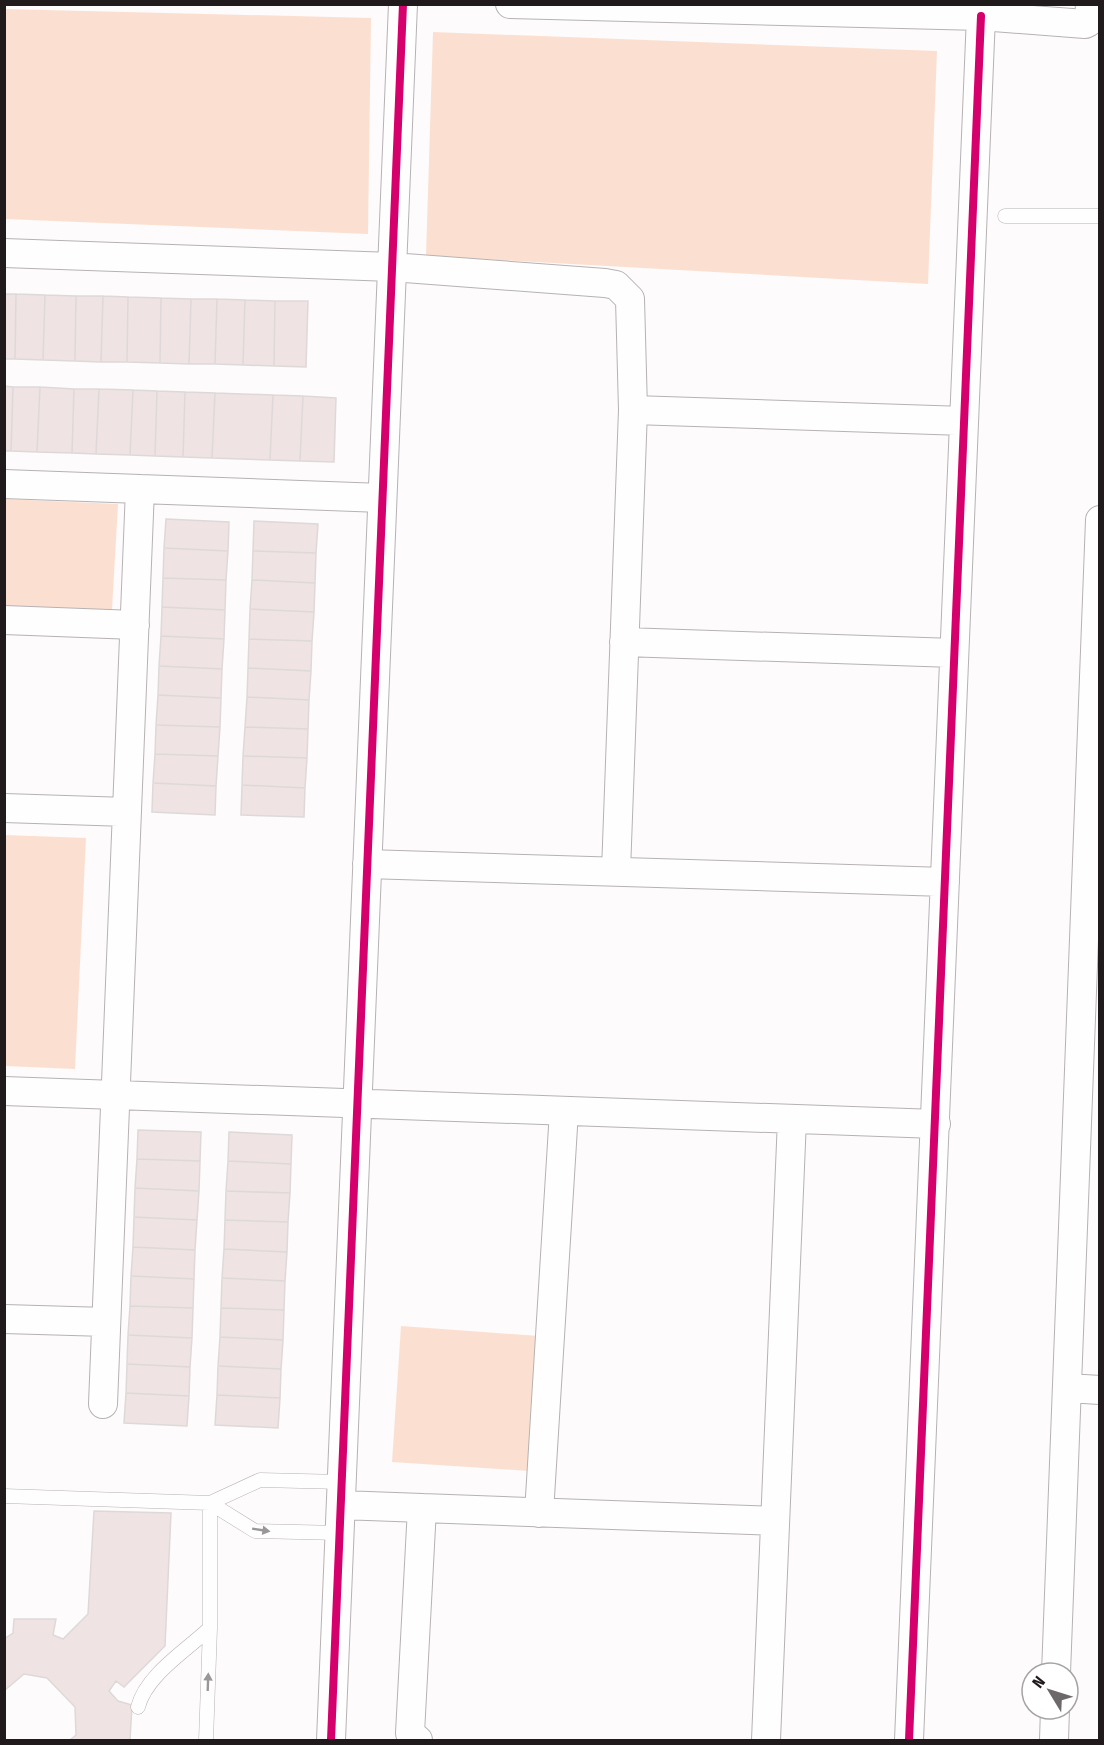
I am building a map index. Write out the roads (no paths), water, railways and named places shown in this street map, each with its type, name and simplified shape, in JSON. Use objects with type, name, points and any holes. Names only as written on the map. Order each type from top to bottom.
[{"type":"street","points":[[332,1740],[402,4]]},
{"type":"street","points":[[510,4],[981,16],[1085,24],[1089,22],[1090,4]]},
{"type":"street","points":[[909,1740],[981,16]]},
{"type":"street","points":[[4,253],[392,267],[616,285],[630,299],[633,410],[616,872]]},
{"type":"street","points":[[633,410],[964,421]]},
{"type":"street","points":[[4,484],[382,498]]},
{"type":"street","points":[[103,1404],[140,489]]},
{"type":"street","points":[[1057,1661],[1100,520]]},
{"type":"street","points":[[4,620],[135,625]]},
{"type":"street","points":[[624,642],[954,653]]},
{"type":"street","points":[[4,808],[127,812]]},
{"type":"street","points":[[367,864],[945,882]]},
{"type":"street","points":[[4,1090],[936,1124]]},
{"type":"street","points":[[539,1513],[564,1111]]},
{"type":"street","points":[[766,1740],[792,1119]]},
{"type":"street","points":[[4,1319],[106,1322]]},
{"type":"street","points":[[1068,1388],[1100,1390]]},
{"type":"street","points":[[341,1507],[775,1521]]},
{"type":"street","points":[[418,1740],[410,1733],[422,1508]]},
{"type":"street","points":[[1054,1740],[1055,1721]]},
{"type":"lane","points":[[1005,216],[1100,216]]},
{"type":"lane","points":[[4,1496],[210,1503],[260,1480],[341,1507]]},
{"type":"lane","points":[[210,1503],[255,1531],[341,1507]]},
{"type":"lane","points":[[206,1740],[210,1628],[210,1503]]},
{"type":"lane","points":[[138,1707],[140,1698],[157,1677],[210,1628]]}]
